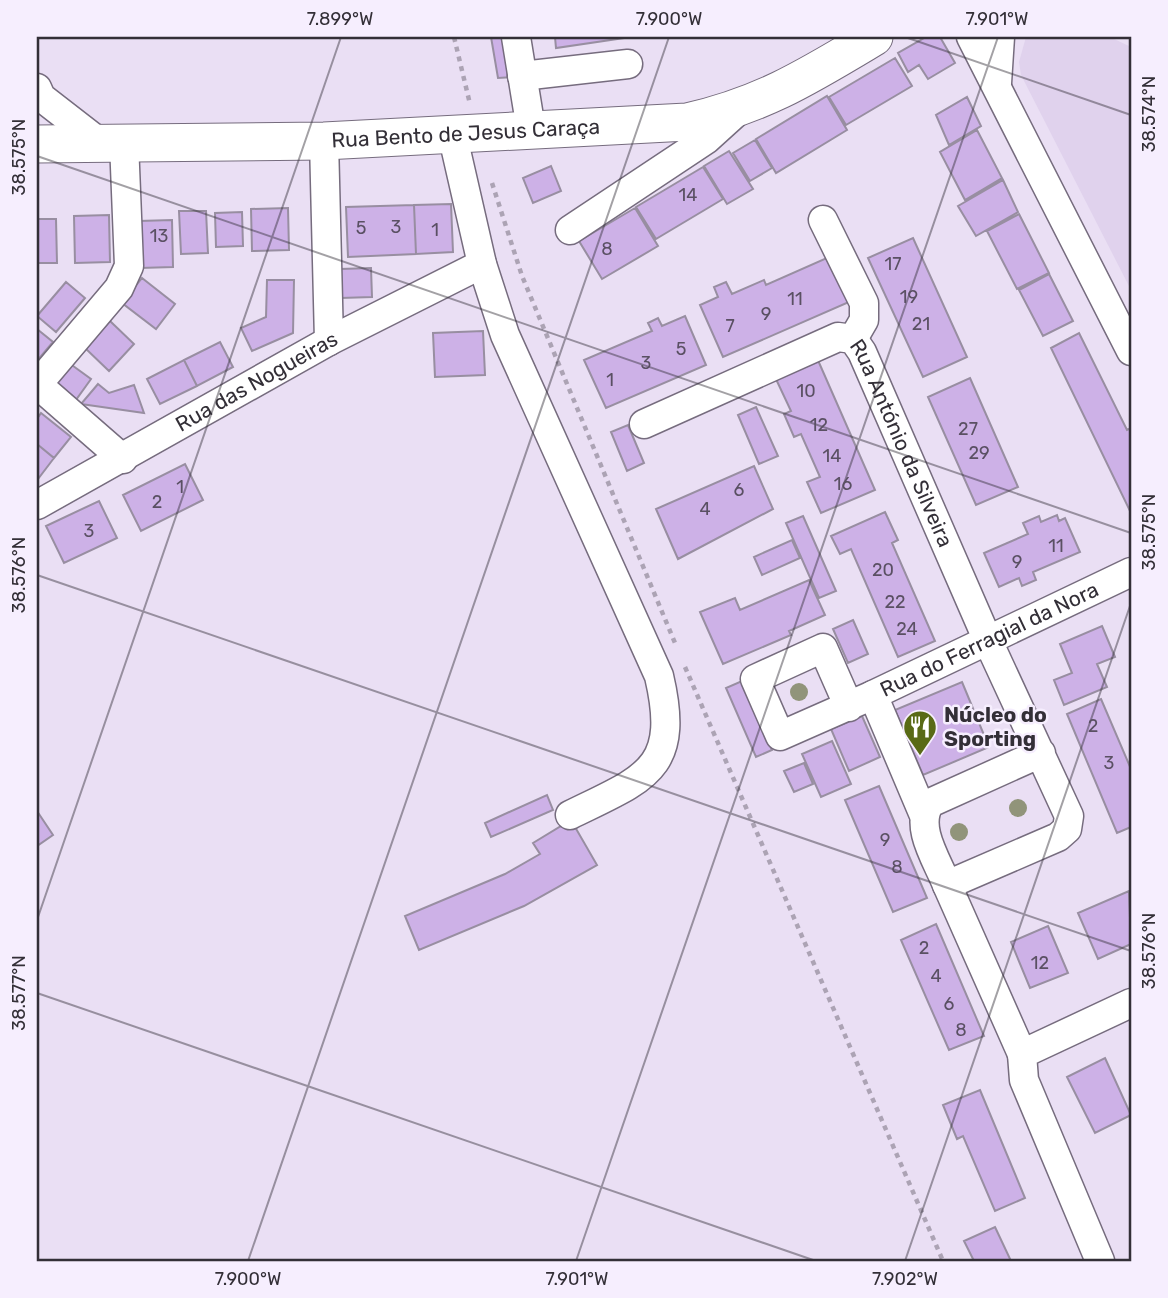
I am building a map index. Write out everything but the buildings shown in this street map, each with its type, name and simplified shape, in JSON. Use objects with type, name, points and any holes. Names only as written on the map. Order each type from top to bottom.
[{"type":"main road","name":"Rua Bento de Jesus Caraça","points":[[37,144],[324,141],[462,125],[531,129],[623,127],[687,122],[742,108],[793,87],[865,39]]},
{"type":"street","points":[[516,37],[531,129]]},
{"type":"street","points":[[971,37],[997,83],[1131,351]]},
{"type":"street","points":[[997,83],[1000,37]]},
{"type":"street","points":[[523,76],[628,64]]},
{"type":"street","points":[[37,127],[39,92]]},
{"type":"street","points":[[39,92],[111,142],[128,265],[119,288],[39,391],[123,459]]},
{"type":"street","points":[[570,230],[707,139],[742,108]]},
{"type":"street","points":[[462,125],[482,264],[505,335],[659,676],[667,712],[666,739],[655,763],[639,781],[570,815]]},
{"type":"street","points":[[324,141],[329,341]]},
{"type":"street","points":[[823,220],[864,303],[864,320],[853,339]]},
{"type":"street","name":"Rua das Nogueiras","points":[[37,505],[329,341],[482,264]]},
{"type":"street","name":"Rua António da Silveira","points":[[644,424],[838,337],[853,339],[862,352],[988,641],[1069,816],[1067,829],[1058,837],[947,885]]},
{"type":"street","name":"Rua do Ferragial da Nora","points":[[923,813],[861,701],[1131,572]]},
{"type":"street","points":[[1041,753],[930,803],[923,813],[923,825],[1022,1054],[1024,1080],[1100,1261]]},
{"type":"street","points":[[1022,1054],[1131,1003]]},
{"type":"path","points":[[454,37],[462,125]]},
{"type":"path","points":[[490,176],[522,276],[677,649]]},
{"type":"path","points":[[683,662],[943,1261]]},
{"type":"shaded area","points":[[1026,37],[1110,37],[1131,47],[1131,290],[1021,75],[1019,62]]},
{"type":"place","name":"Núcleo do Sporting","points":[[920,757]]}]
